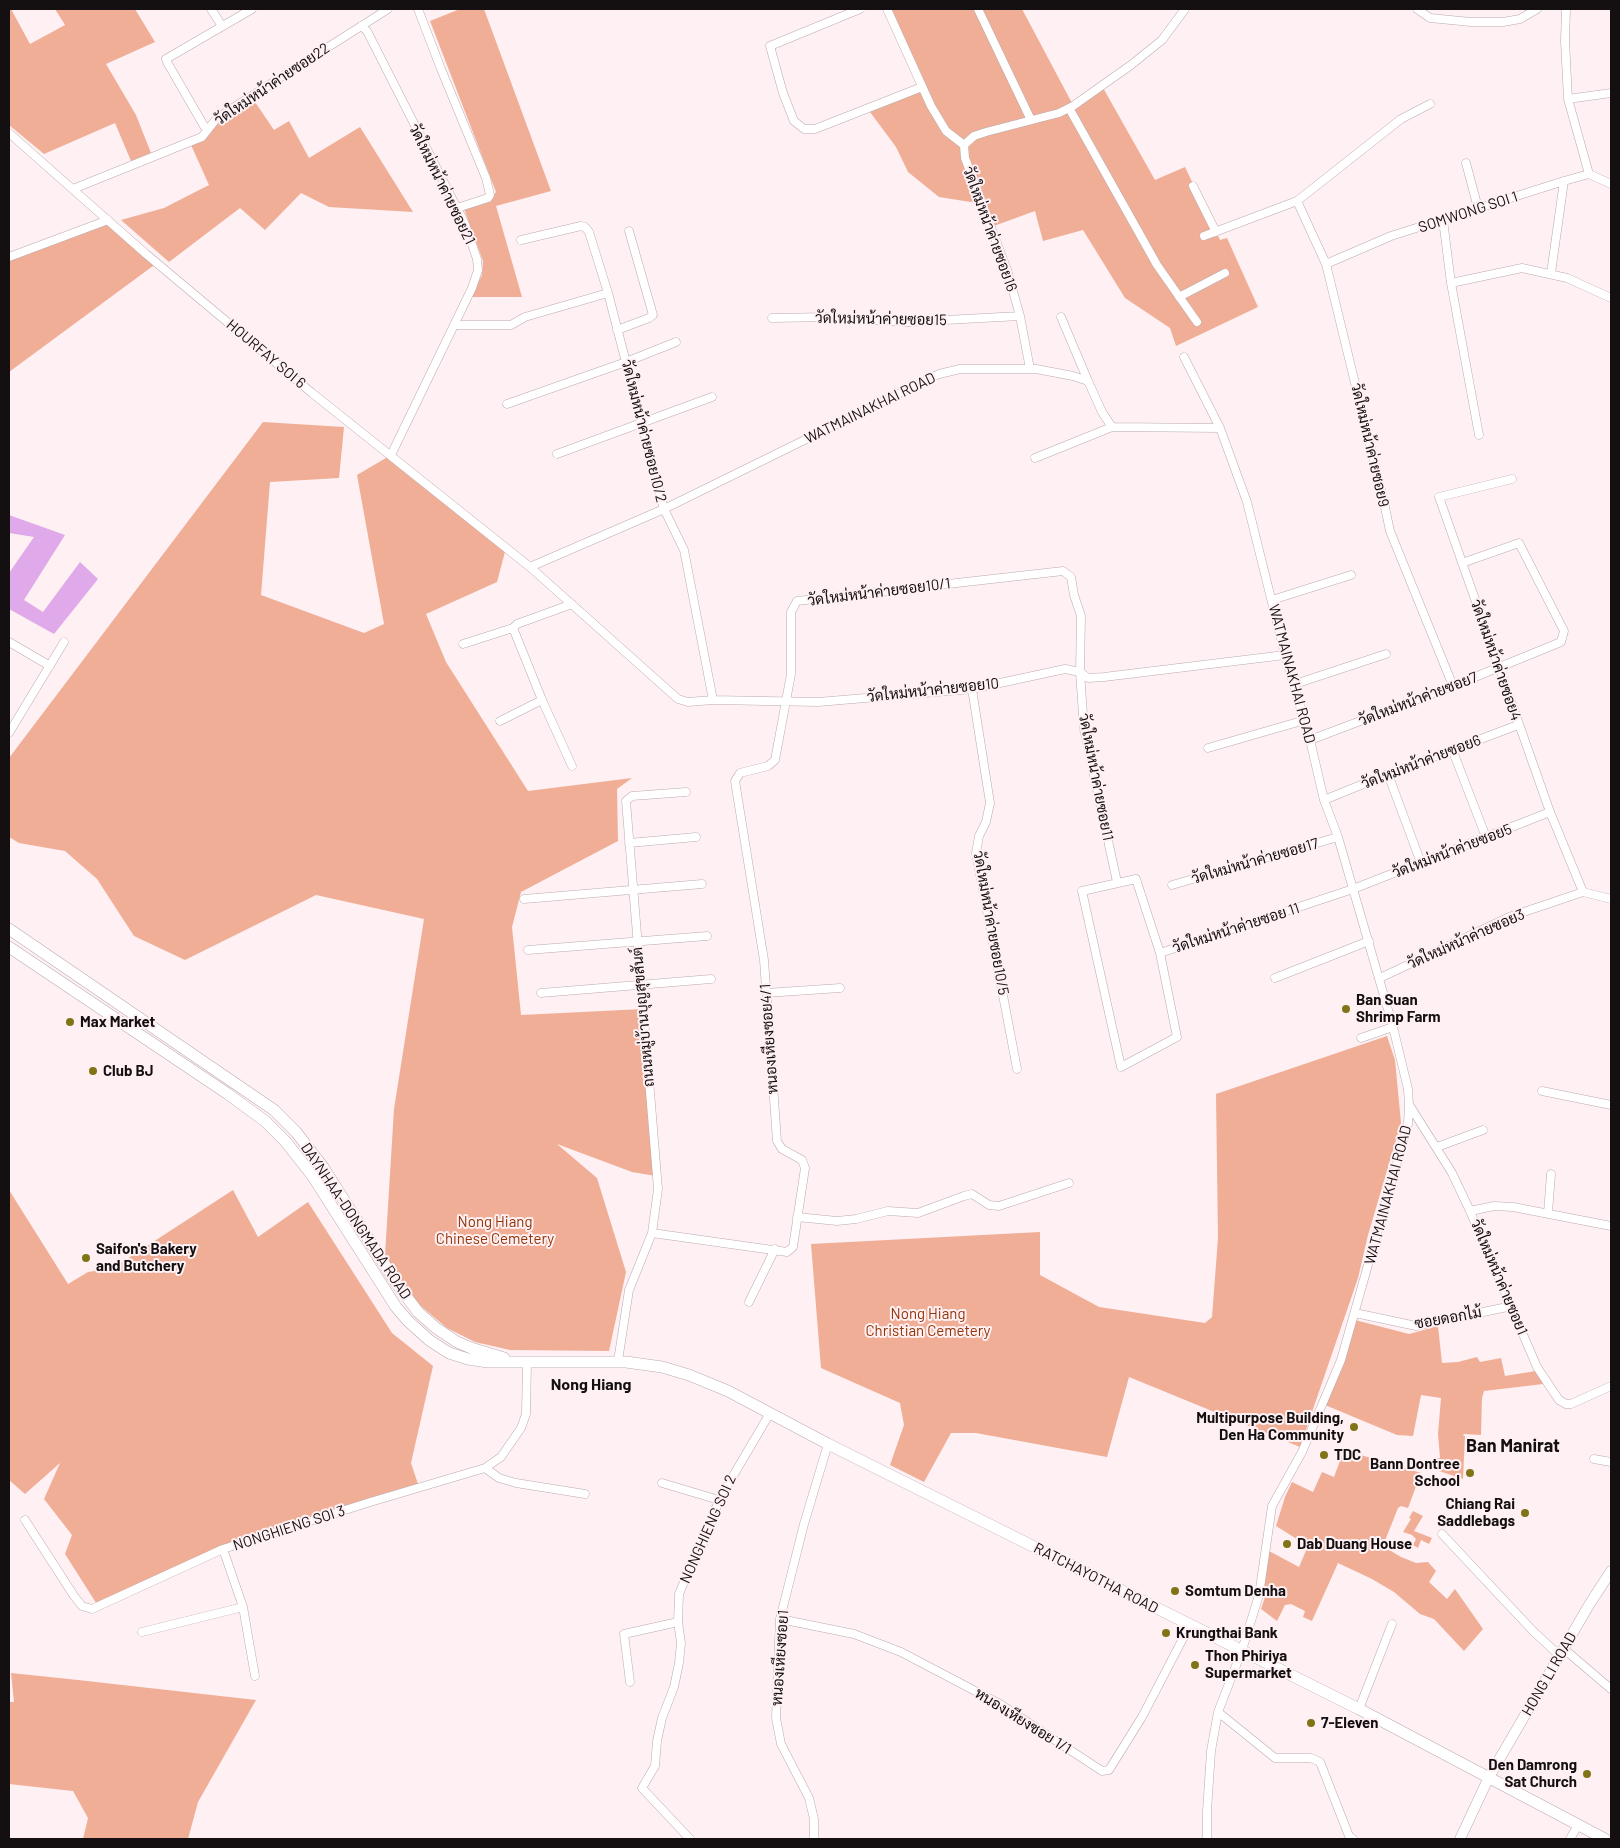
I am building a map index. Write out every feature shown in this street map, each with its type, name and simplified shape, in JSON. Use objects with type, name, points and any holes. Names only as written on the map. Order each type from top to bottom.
[{"type":"main road","name":"DAYNHAA-DONGMADA ROAD","points":[[9,929],[274,1110],[296,1132],[323,1168],[406,1298],[418,1312],[436,1328],[457,1342],[513,1361]]},
{"type":"main road","name":"DAYNHAA-DONGMADA ROAD","points":[[9,947],[228,1094],[265,1121],[286,1141],[312,1175],[396,1306],[408,1322],[429,1340],[449,1352],[468,1359],[488,1362],[618,1361],[662,1367],[728,1391],[799,1428]]},
{"type":"main road","points":[[396,1306],[406,1298]]},
{"type":"main road","name":"RATCHAYOTHA ROAD","points":[[799,1428],[1242,1650],[1490,1777],[1605,1839]]},
{"type":"street","points":[[211,9],[222,26]]},
{"type":"street","points":[[208,128],[204,126],[166,61],[252,9]]},
{"type":"street","name":"วัดใหม่หน้าค่ายซอย22","points":[[73,189],[202,137],[216,118],[388,9]]},
{"type":"street","points":[[418,9],[486,178],[490,196],[457,208]]},
{"type":"street","points":[[860,9],[770,46],[783,93],[794,121],[804,129],[814,129],[922,87]]},
{"type":"street","points":[[887,9],[931,106],[946,131],[964,145]]},
{"type":"street","points":[[978,9],[1031,120]]},
{"type":"street","name":"วัดใหม่หน้าค่ายซอย16","points":[[1030,369],[1020,316],[1007,270],[965,158],[964,145],[974,136],[1059,113],[1069,108],[1131,66],[1162,40],[1185,9]]},
{"type":"street","points":[[1419,10],[1430,18],[1451,21],[1503,22],[1520,19],[1537,9]]},
{"type":"street","points":[[1566,9],[1565,41],[1568,99],[1589,174],[1611,184]]},
{"type":"street","name":"วัดใหม่หน้าค่ายซอย21","points":[[361,26],[367,31],[465,224],[474,250],[478,270],[472,288],[391,455]]},
{"type":"street","points":[[1568,99],[1611,93]]},
{"type":"street","points":[[1204,236],[1297,201],[1401,119],[1430,104]]},
{"type":"street","points":[[1069,108],[1157,265],[1197,322]]},
{"type":"street","name":"HOURFAY SOI 6","points":[[9,133],[108,220],[312,393],[530,567],[678,699],[688,702],[713,700]]},
{"type":"street","points":[[1466,163],[1478,208]]},
{"type":"street","name":"SOMWONG SOI 1","points":[[1326,264],[1391,236],[1589,174]]},
{"type":"street","points":[[1550,273],[1564,181]]},
{"type":"street","points":[[1194,186],[1216,232]]},
{"type":"street","name":"วัดใหม่หน้าค่ายซอย9","points":[[1297,201],[1326,264],[1390,530],[1453,686]]},
{"type":"street","points":[[9,256],[108,220]]},
{"type":"street","points":[[1443,220],[1451,283],[1479,435]]},
{"type":"street","name":"วัดใหม่หน้าค่ายซอย10/2","points":[[520,240],[581,226],[585,227],[589,232],[608,293],[664,509],[684,550],[713,700]]},
{"type":"street","points":[[617,330],[653,315],[629,231]]},
{"type":"street","points":[[1451,283],[1522,268],[1550,273],[1577,282],[1611,298]]},
{"type":"street","points":[[1179,297],[1225,273]]},
{"type":"street","points":[[454,325],[511,325],[525,318],[608,293]]},
{"type":"street","name":"วัดใหม่หน้าค่ายซอย15","points":[[772,318],[827,317],[908,322],[1020,316]]},
{"type":"street","points":[[1061,317],[1102,412],[1112,427]]},
{"type":"street","points":[[507,404],[626,362],[676,342]]},
{"type":"street","name":"WATMAINAKHAI ROAD","points":[[1184,357],[1220,428],[1247,502],[1285,654],[1305,720],[1324,800],[1338,838],[1380,978],[1408,1089],[1409,1106],[1408,1124],[1341,1360],[1302,1452],[1272,1506],[1259,1595],[1242,1650],[1218,1712],[1211,1751],[1207,1839]]},
{"type":"street","name":"WATMAINAKHAI ROAD","points":[[530,567],[664,509],[939,374],[960,369],[1030,369],[1074,376],[1088,381]]},
{"type":"street","points":[[557,454],[712,397]]},
{"type":"street","points":[[1035,458],[1112,427],[1220,428]]},
{"type":"street","name":"วัดใหม่หน้าค่ายซอย4","points":[[1512,479],[1439,497],[1518,725],[1550,812],[1583,892]]},
{"type":"street","name":"วัดใหม่หน้าค่ายซอย7","points":[[1310,740],[1453,686],[1561,642],[1564,631],[1520,543],[1462,563]]},
{"type":"street","name":"วัดใหม่หน้าค่ายซอย10/1","points":[[786,702],[791,674],[791,612],[797,601],[1063,571],[1071,577],[1074,595],[1081,616],[1080,672]]},
{"type":"street","points":[[1272,600],[1351,575]]},
{"type":"street","points":[[463,644],[512,628],[517,624],[572,604]]},
{"type":"street","points":[[512,628],[572,766]]},
{"type":"street","points":[[9,642],[50,666]]},
{"type":"street","points":[[9,733],[64,642]]},
{"type":"street","name":"วัดใหม่หน้าค่ายซอย10","points":[[713,700],[818,702],[972,689],[1065,670],[1080,672],[1088,678],[1104,677],[1285,654]]},
{"type":"street","points":[[1295,684],[1386,654]]},
{"type":"street","name":"วัดใหม่หน้าค่ายซอย11","points":[[1080,672],[1084,729],[1117,882]]},
{"type":"street","name":"วัดใหม่หน้าค่ายซอย10/5","points":[[972,689],[990,803],[986,822],[979,836],[976,853],[1017,1069]]},
{"type":"street","points":[[500,720],[542,700]]},
{"type":"street","name":"หนองเหียงซอย4/1","points":[[652,1233],[787,1252],[793,1247],[805,1168],[802,1160],[782,1149],[777,1141],[764,960],[735,781],[740,773],[768,766],[775,760],[786,702]]},
{"type":"street","points":[[1208,748],[1305,720]]},
{"type":"street","name":"วัดใหม่หน้าค่ายซอย6","points":[[1324,800],[1518,725]]},
{"type":"street","points":[[1452,749],[1486,837]]},
{"type":"street","points":[[1388,774],[1421,862]]},
{"type":"street","name":"ถนนหมู่บ้านบุญสุขสันต์","points":[[618,1361],[629,1290],[652,1233],[658,1189],[626,801],[632,796],[686,792]]},
{"type":"street","name":"วัดใหม่หน้าค่ายซอย5","points":[[1353,889],[1550,812]]},
{"type":"street","points":[[629,843],[696,837]]},
{"type":"street","name":"วัดใหม่หน้าค่ายซอย17","points":[[1172,885],[1338,838]]},
{"type":"street","name":"วัดใหม่หน้าค่ายซอย 11","points":[[1136,879],[1160,953],[1178,1036],[1122,1067],[1082,891],[1117,882],[1136,879]]},
{"type":"street","points":[[524,899],[702,884]]},
{"type":"street","name":"วัดใหม่หน้าค่ายซอย 11","points":[[1160,953],[1353,889]]},
{"type":"street","points":[[1583,892],[1611,898]]},
{"type":"street","name":"วัดใหม่หน้าค่ายซอย3","points":[[1380,978],[1509,917],[1583,892]]},
{"type":"street","points":[[528,950],[708,936]]},
{"type":"street","points":[[1275,978],[1369,941]]},
{"type":"street","points":[[541,993],[711,979]]},
{"type":"street","points":[[766,993],[840,988]]},
{"type":"street","points":[[1361,1038],[1393,1027]]},
{"type":"street","points":[[1542,1091],[1611,1105]]},
{"type":"street","name":"วัดใหม่หน้าค่ายซอย1","points":[[1409,1106],[1452,1173],[1512,1306],[1537,1367],[1559,1400],[1566,1404],[1571,1404],[1611,1386]]},
{"type":"street","points":[[1437,1147],[1483,1130]]},
{"type":"street","points":[[1548,1213],[1551,1174]]},
{"type":"street","points":[[798,1217],[837,1221],[856,1220],[888,1211],[918,1213],[972,1194],[988,1205],[998,1206],[1069,1183]]},
{"type":"street","points":[[1470,1211],[1494,1206],[1513,1207],[1611,1226]]},
{"type":"street","points":[[749,1302],[775,1249]]},
{"type":"street","name":"ซอยดอกไม้","points":[[1355,1313],[1416,1326],[1512,1306]]},
{"type":"street","name":"NONGHIENG SOI 3","points":[[25,1520],[74,1596],[82,1606],[92,1609],[223,1550],[367,1503],[485,1468],[501,1457],[521,1428],[526,1414],[527,1362]]},
{"type":"street","name":"NONGHIENG SOI 2","points":[[690,1839],[642,1788],[655,1766],[657,1741],[662,1718],[674,1687],[679,1663],[681,1643],[678,1622],[679,1594],[704,1542],[718,1500],[770,1413]]},
{"type":"street","name":"หนองเหียงซอย1","points":[[814,1839],[814,1819],[809,1798],[781,1744],[776,1718],[780,1620],[804,1524],[828,1444]]},
{"type":"street","points":[[1594,1459],[1611,1462]]},
{"type":"street","points":[[485,1468],[499,1478],[516,1483],[585,1494]]},
{"type":"street","points":[[662,1483],[718,1500]]},
{"type":"street","points":[[1442,1534],[1533,1631],[1611,1689]]},
{"type":"street","points":[[223,1550],[243,1607],[255,1676]]},
{"type":"street","name":"HONG LI ROAD","points":[[1460,1839],[1490,1777],[1611,1571]]},
{"type":"street","points":[[142,1632],[243,1607]]},
{"type":"street","name":"หนองเหียงซอย 1/1","points":[[780,1620],[854,1634],[901,1652],[1000,1704],[1102,1771],[1109,1770],[1132,1732],[1190,1625]]},
{"type":"street","points":[[630,1682],[624,1634],[678,1622]]},
{"type":"street","points":[[1359,1710],[1392,1624]]},
{"type":"street","points":[[1218,1712],[1276,1758],[1311,1758],[1320,1762],[1348,1836],[1353,1839]]},
{"type":"street","points":[[1570,1839],[1578,1825]]},
{"type":"green space","points":[[9,9],[11,9],[30,44],[65,25],[55,9],[135,9],[155,42],[106,64],[136,115],[151,153],[131,161],[115,123],[44,154],[9,125]]},
{"type":"green space","points":[[460,9],[484,9],[551,191],[496,206],[522,297],[471,297],[482,275],[483,261],[464,209],[489,200],[496,192],[430,21]]},
{"type":"green space","points":[[887,9],[1022,9],[1073,105],[1102,86],[1155,180],[1185,167],[1220,240],[1227,238],[1258,307],[1176,346],[1170,328],[1125,298],[1083,230],[1043,241],[1035,211],[991,227],[981,200],[977,203],[939,197],[908,172],[896,147],[870,112],[869,108],[922,87]]},
{"type":"green space","points":[[253,99],[274,130],[289,121],[309,158],[360,127],[413,212],[329,207],[301,193],[265,230],[240,208],[169,262],[121,220],[164,208],[209,185],[191,145],[219,119]]},
{"type":"green space","points":[[108,220],[157,263],[9,372],[9,258]]},
{"type":"green space","name":"Nong Hiang Chinese Cemetery","points":[[263,422],[344,427],[339,478],[270,482],[261,595],[364,633],[384,624],[357,475],[391,455],[506,548],[497,582],[426,614],[446,662],[528,791],[632,778],[617,789],[618,841],[521,892],[512,927],[521,1015],[643,1009],[656,1176],[632,1172],[557,1144],[597,1178],[626,1272],[609,1351],[510,1350],[475,1342],[447,1328],[416,1302],[385,1255],[394,1109],[424,919],[316,895],[185,960],[134,936],[97,879],[65,851],[19,843],[9,837],[9,758]]},
{"type":"green space","name":"Nong Hiang Christian Cemetery","points":[[1387,1036],[1395,1060],[1401,1123],[1368,1235],[1358,1278],[1300,1447],[1129,1377],[1107,1457],[976,1433],[951,1433],[924,1482],[890,1465],[904,1425],[900,1403],[821,1368],[811,1244],[1040,1232],[1040,1275],[1099,1307],[1205,1323],[1212,1317],[1218,1238],[1216,1094]]},
{"type":"green space","points":[[9,1190],[68,1284],[88,1272],[113,1268],[233,1190],[258,1237],[308,1202],[392,1333],[433,1366],[411,1463],[419,1487],[216,1553],[98,1606],[65,1554],[72,1535],[44,1499],[60,1463],[25,1494],[9,1480]]},
{"type":"green space","points":[[1355,1320],[1409,1334],[1438,1326],[1442,1363],[1458,1362],[1477,1357],[1480,1362],[1501,1358],[1505,1376],[1536,1371],[1543,1384],[1484,1391],[1482,1398],[1481,1435],[1464,1434],[1463,1436],[1465,1436],[1463,1479],[1430,1468],[1434,1459],[1440,1458],[1438,1434],[1441,1398],[1421,1395],[1413,1436],[1397,1435],[1325,1405]]},
{"type":"green space","points":[[1344,1450],[1421,1473],[1408,1508],[1401,1506],[1398,1508],[1384,1543],[1386,1548],[1401,1557],[1416,1563],[1428,1562],[1436,1571],[1429,1582],[1447,1599],[1455,1589],[1483,1629],[1464,1651],[1434,1619],[1420,1614],[1394,1592],[1372,1579],[1338,1563],[1312,1621],[1303,1617],[1305,1611],[1291,1604],[1285,1605],[1277,1621],[1261,1609],[1265,1597],[1263,1591],[1269,1551],[1299,1567],[1308,1546],[1276,1526],[1292,1482],[1313,1492],[1322,1472],[1334,1477]]},
{"type":"green space","points":[[1413,1511],[1423,1516],[1414,1531],[1432,1538],[1429,1544],[1421,1540],[1418,1548],[1413,1545],[1416,1539],[1412,1535],[1403,1532],[1411,1519],[1409,1518]]},
{"type":"green space","points":[[11,1673],[256,1700],[198,1802],[188,1839],[83,1839],[88,1818],[73,1791],[9,1784],[9,1702],[14,1702]]},
{"type":"shaded area","points":[[9,515],[65,535],[24,600],[43,612],[80,562],[98,579],[54,634],[9,609],[9,573],[34,537],[9,533]]},
{"type":"place","name":"Ban Suan Shrimp Farm","points":[[1346,1009]]},
{"type":"place","name":"Max Market","points":[[70,1022]]},
{"type":"place","name":"Club BJ","points":[[93,1071]]},
{"type":"place","name":"Saifon's Bakery and Butchery","points":[[86,1258]]},
{"type":"place","name":"Multipurpose Building, Den Ha Community","points":[[1354,1427]]},
{"type":"place","name":"TDC","points":[[1324,1455]]},
{"type":"place","name":"Bann Dontree School","points":[[1470,1473]]},
{"type":"place","name":"Chiang Rai Saddlebags","points":[[1525,1513]]},
{"type":"place","name":"Dab Duang House","points":[[1287,1544]]},
{"type":"place","name":"Somtum Denha","points":[[1175,1591]]},
{"type":"place","name":"Krungthai Bank","points":[[1166,1633]]},
{"type":"place","name":"Thon Phiriya Supermarket","points":[[1195,1665]]},
{"type":"place","name":"7-Eleven","points":[[1311,1723]]},
{"type":"place","name":"Den Damrong Sat Church","points":[[1587,1774]]},
{"type":"district","name":"Nong Hiang","points":[[591,1385]]},
{"type":"district","name":"Ban Manirat","points":[[1513,1446]]}]
